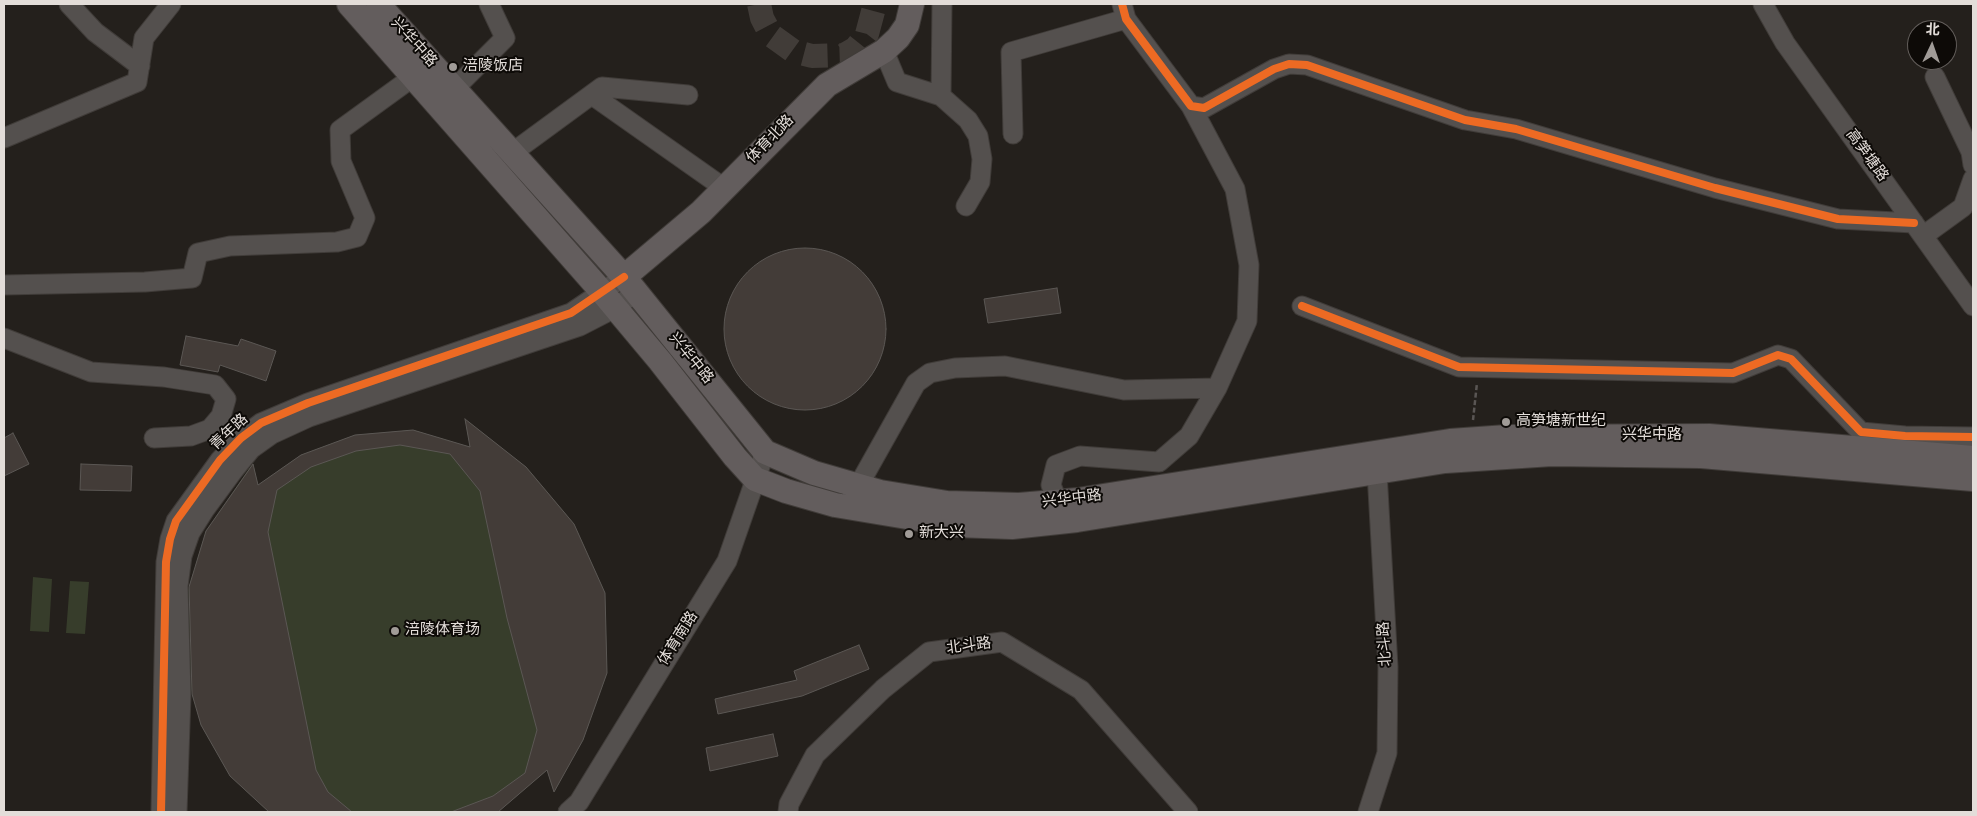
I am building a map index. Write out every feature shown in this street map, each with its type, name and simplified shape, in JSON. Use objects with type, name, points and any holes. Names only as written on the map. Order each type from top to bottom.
[{"type":"main road","points":[[349,4],[609,301],[735,458],[755,479],[786,491],[847,507],[955,526],[1012,527],[1060,512],[1377,472],[1445,461],[1523,456],[1702,456],[1973,479]]},
{"type":"main road","name":"体育北路","points":[[630,285],[826,85],[884,50],[898,38],[907,25],[912,4]]},
{"type":"main road","name":"兴华中路","points":[[385,7],[454,88],[630,285],[764,452],[814,474],[880,492],[947,503],[1019,505],[1060,512],[1450,441],[1508,437],[1709,436],[1973,458]]},
{"type":"street","points":[[69,4],[95,32],[140,66]]},
{"type":"street","points":[[4,138],[137,82],[144,38],[170,4]]},
{"type":"street","points":[[454,88],[505,38],[489,4]]},
{"type":"street","points":[[941,96],[942,4]]},
{"type":"street","name":"高笋塘路","points":[[1764,4],[1786,43],[1973,306]]},
{"type":"street","points":[[1013,134],[1011,52],[1124,11],[1192,106],[1234,189],[1249,265],[1247,320],[1217,388],[1189,436],[1159,462],[1080,456],[1056,465],[1051,485],[1060,512]]},
{"type":"street","points":[[884,50],[898,82],[941,96],[968,120],[978,136],[982,159],[980,182],[966,206]]},
{"type":"street","points":[[1192,106],[1204,108],[1274,69],[1289,64],[1307,65],[1465,120],[1516,129],[1715,188],[1838,218],[1919,230],[1963,207],[1973,179]]},
{"type":"street","points":[[1935,76],[1970,152],[1973,165]]},
{"type":"street","points":[[4,285],[152,282],[192,278],[198,253],[230,246],[337,242],[357,237],[365,218],[341,161],[340,130],[413,77]]},
{"type":"street","points":[[512,153],[602,87],[688,95]]},
{"type":"street","points":[[592,95],[724,188]]},
{"type":"street","points":[[177,812],[181,695],[178,586],[182,556],[190,533],[233,471],[251,449],[272,434],[308,417],[580,326],[630,285]]},
{"type":"street","name":"青年路","points":[[161,812],[166,562],[176,521],[220,460],[241,438],[268,420],[308,403],[609,301]]},
{"type":"street","points":[[1302,306],[1459,366],[1733,373],[1778,355],[1791,359],[1861,432],[1905,436],[1973,436]]},
{"type":"street","points":[[4,338],[90,372],[164,377],[215,385],[226,399],[221,416],[210,429],[191,436],[154,438]]},
{"type":"street","points":[[847,507],[916,383],[930,373],[955,368],[1005,366],[1124,390],[1217,388]]},
{"type":"street","name":"体育南路","points":[[568,812],[579,802],[727,562],[764,452]]},
{"type":"street","name":"北斗路","points":[[1368,812],[1388,753],[1388,667],[1377,472]]},
{"type":"street","name":"北斗路","points":[[788,812],[789,804],[815,754],[883,689],[929,652],[1002,642],[1081,690],[1188,812]]},
{"type":"path","points":[[1470,440],[1478,367]]},
{"type":"green space","name":"涪陵体育场","points":[[465,419],[526,467],[574,524],[605,593],[607,673],[583,740],[554,792],[547,770],[498,812],[269,812],[230,776],[201,725],[183,661],[185,600],[206,531],[253,463],[258,485],[301,455],[355,435],[413,430],[470,447]]},
{"type":"green space","points":[[33,577],[52,579],[49,632],[30,631]]},
{"type":"green space","points":[[70,581],[89,582],[85,634],[66,633]]},
{"type":"building","points":[[813,248],[829,251],[843,257],[863,271],[873,284],[883,305],[886,329],[883,353],[873,374],[863,387],[850,397],[829,407],[797,410],[781,407],[767,401],[753,392],[742,381],[727,353],[724,321],[727,305],[733,291],[742,277],[753,266],[781,251]]},
{"type":"building","points":[[1057,288],[1061,313],[988,323],[984,299]]},
{"type":"building","points":[[186,336],[238,346],[241,339],[276,351],[266,381],[220,365],[218,372],[180,365]]},
{"type":"building","points":[[465,419],[526,467],[574,524],[605,593],[607,673],[583,740],[554,792],[547,770],[498,812],[451,812],[493,796],[525,773],[537,730],[507,618],[480,491],[450,454],[400,445],[356,451],[311,467],[277,490],[268,532],[316,770],[328,792],[352,812],[269,812],[230,776],[201,725],[192,694],[189,587],[206,531],[253,464],[258,485],[301,455],[355,435],[413,430],[470,447]]},
{"type":"building","points":[[13,433],[29,464],[4,476],[4,438]]},
{"type":"building","points":[[81,464],[132,466],[131,491],[80,490]]},
{"type":"building","points":[[859,645],[869,669],[802,696],[718,714],[715,699],[797,680],[794,671]]},
{"type":"building","points":[[773,734],[778,756],[710,771],[706,748]]},
{"type":"tunnel","points":[[759,4],[762,18],[771,35],[793,51],[812,56],[844,55],[856,48],[867,34],[875,4]]},
{"type":"cycle path","points":[[1122,4],[1126,19],[1191,106],[1204,108],[1274,69],[1289,64],[1307,65],[1465,120],[1516,129],[1715,188],[1838,219],[1914,223]]},
{"type":"cycle path","points":[[161,812],[166,562],[170,539],[176,521],[220,460],[241,438],[261,423],[308,403],[571,313],[624,277]]},
{"type":"cycle path","points":[[1302,306],[1459,367],[1733,373],[1778,355],[1791,359],[1861,432],[1905,436],[1973,437]]},
{"type":"place","name":"涪陵饭店","points":[[453,67]]},
{"type":"place","name":"高笋塘新世纪","points":[[1506,422]]},
{"type":"place","name":"新大兴","points":[[909,534]]},
{"type":"place","name":"涪陵体育场","points":[[395,631]]}]
